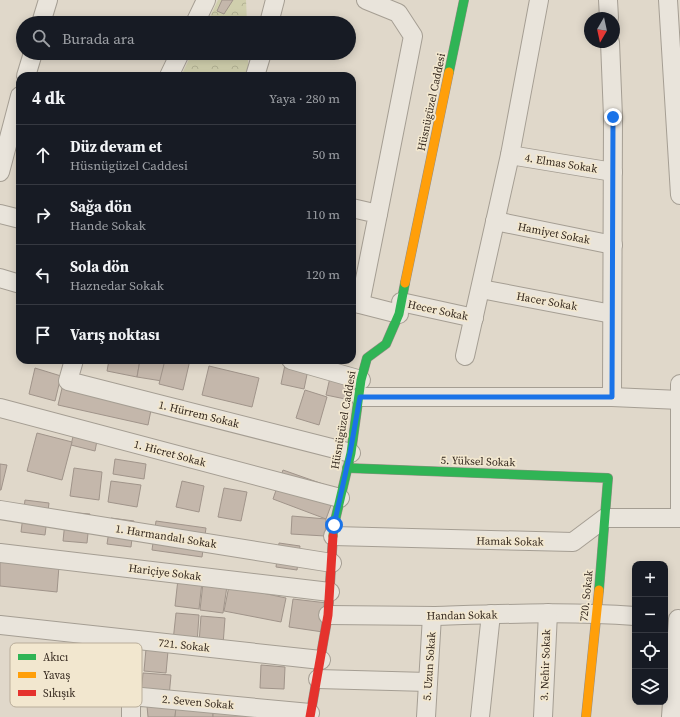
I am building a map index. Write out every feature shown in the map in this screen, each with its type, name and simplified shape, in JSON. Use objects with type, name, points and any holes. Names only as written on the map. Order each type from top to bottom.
[{"type":"street","points":[[43,16],[48,0]]},
{"type":"street","points":[[198,16],[206,0]]},
{"type":"street","points":[[271,16],[274,0]]},
{"type":"street","points":[[356,303],[378,214],[413,36],[398,13],[366,0]]},
{"type":"street","name":"Hüsnügüzel Caddesi","points":[[310,715],[318,679],[328,615],[334,525],[349,461],[367,358],[386,344],[400,308],[464,0]]},
{"type":"street","points":[[465,356],[510,155],[539,0]]},
{"type":"street","points":[[608,0],[609,12]]},
{"type":"street","points":[[668,0],[680,195]]},
{"type":"street","points":[[610,48],[613,117],[612,397]]},
{"type":"street","points":[[27,72],[31,60]]},
{"type":"street","points":[[171,72],[177,60]]},
{"type":"street","points":[[257,72],[260,60]]},
{"type":"street","points":[[0,172],[16,109]]},
{"type":"street","name":"4. Elmas Sokak","points":[[510,155],[613,172]]},
{"type":"street","points":[[356,209],[378,214]]},
{"type":"street","points":[[0,214],[16,218]]},
{"type":"street","name":"Hamiyet Sokak","points":[[495,221],[613,244]]},
{"type":"street","points":[[0,278],[16,283]]},
{"type":"street","name":"Hacer Sokak","points":[[481,289],[612,314]]},
{"type":"street","name":"Hecer Sokak","points":[[356,303],[474,318]]},
{"type":"street","name":"1. Hürrem Sokak","points":[[73,364],[68,381],[349,461]]},
{"type":"street","points":[[301,364],[361,388],[680,400]]},
{"type":"street","points":[[606,518],[680,518],[680,384]]},
{"type":"street","name":"1. Hicret Sokak","points":[[0,408],[340,498]]},
{"type":"street","name":"5. Yüksel Sokak","points":[[349,461],[608,478]]},
{"type":"street","name":"720. Sokak","points":[[586,717],[606,518],[608,478]]},
{"type":"street","name":"1. Harmandalı Sokak","points":[[0,510],[332,563]]},
{"type":"street","name":"Hamak Sokak","points":[[333,536],[572,542],[606,518]]},
{"type":"street","name":"Hariçiye Sokak","points":[[0,553],[330,592]]},
{"type":"street","name":"Handan Sokak","points":[[328,615],[432,616],[548,612],[632,616]]},
{"type":"street","name":"3. Nehir Sokak","points":[[543,717],[548,612]]},
{"type":"street","points":[[480,717],[491,614]]},
{"type":"street","name":"5. Uzun Sokak","points":[[426,717],[432,616]]},
{"type":"street","points":[[671,717],[674,618]]},
{"type":"street","name":"721. Sokak","points":[[0,625],[321,660]]},
{"type":"street","points":[[318,679],[428,682]]},
{"type":"street","name":"2. Seven Sokak","points":[[142,697],[310,715]]},
{"type":"green space","points":[[218,0],[246,0],[247,16],[210,16]]},
{"type":"green space","points":[[189,60],[248,60],[248,72],[183,72]]},
{"type":"building","points":[[222,0],[233,0],[224,14],[217,11]]},
{"type":"building","points":[[108,364],[139,364],[137,377],[107,371]]},
{"type":"building","points":[[139,364],[164,364],[162,381],[137,377]]},
{"type":"building","points":[[164,364],[189,364],[183,390],[159,384]]},
{"type":"building","points":[[285,364],[309,364],[304,389],[281,384]]},
{"type":"building","points":[[209,366],[259,378],[252,407],[202,395]]},
{"type":"building","points":[[35,368],[61,376],[55,401],[29,394]]},
{"type":"building","points":[[332,369],[355,374],[350,400],[326,395]]},
{"type":"building","points":[[64,380],[153,400],[148,425],[58,405]]},
{"type":"building","points":[[305,390],[327,397],[319,425],[296,418]]},
{"type":"building","points":[[77,420],[100,425],[95,451],[71,445]]},
{"type":"building","points":[[37,433],[72,442],[62,480],[27,471]]},
{"type":"building","points":[[115,459],[146,464],[144,479],[113,474]]},
{"type":"building","points":[[0,464],[7,465],[1,490],[0,490]]},
{"type":"building","points":[[74,468],[102,472],[99,500],[70,496]]},
{"type":"building","points":[[283,470],[337,489],[326,519],[273,499]]},
{"type":"building","points":[[111,481],[141,485],[137,507],[108,502]]},
{"type":"building","points":[[182,481],[204,486],[199,512],[176,507]]},
{"type":"building","points":[[224,488],[247,492],[241,521],[218,517]]},
{"type":"building","points":[[25,500],[49,503],[45,535],[21,532]]},
{"type":"building","points":[[66,512],[90,514],[87,543],[63,541]]},
{"type":"building","points":[[292,516],[326,519],[325,536],[291,534]]},
{"type":"building","points":[[111,518],[134,521],[131,547],[107,544]]},
{"type":"building","points":[[156,521],[206,528],[202,557],[152,550]]},
{"type":"building","points":[[279,543],[300,546],[297,570],[276,567]]},
{"type":"building","points":[[0,560],[59,566],[57,592],[0,586]]},
{"type":"building","points":[[178,579],[202,582],[199,609],[175,606]]},
{"type":"building","points":[[203,583],[227,586],[223,613],[200,610]]},
{"type":"building","points":[[229,586],[286,598],[281,622],[224,611]]},
{"type":"building","points":[[293,599],[327,603],[323,632],[289,627]]},
{"type":"building","points":[[176,613],[199,615],[197,643],[173,641]]},
{"type":"building","points":[[201,616],[225,618],[223,645],[199,643]]},
{"type":"building","points":[[146,649],[168,651],[166,673],[144,671]]},
{"type":"building","points":[[261,665],[285,667],[284,689],[260,688]]},
{"type":"building","points":[[143,673],[171,675],[169,697],[142,695]]},
{"type":"building","points":[[147,706],[176,707],[175,717],[148,717]]},
{"type":"building","points":[[176,707],[213,711],[213,717],[175,717]]},
{"type":"building","points":[[213,711],[262,717],[213,717]]},
{"type":"traffic: fast","points":[[449,72],[464,0]]},
{"type":"traffic: fast","points":[[333,536],[334,525],[351,453],[361,380],[367,358],[386,344],[399,314],[405,283]]},
{"type":"traffic: fast","points":[[347,468],[608,478],[599,590]]},
{"type":"traffic: slow","points":[[405,283],[449,72]]},
{"type":"traffic: slow","points":[[586,717],[599,590]]},
{"type":"traffic: jam","points":[[310,717],[328,615],[333,536]]},
{"type":"route","points":[[334,525],[350,453],[360,397],[612,397],[613,117]]}]
